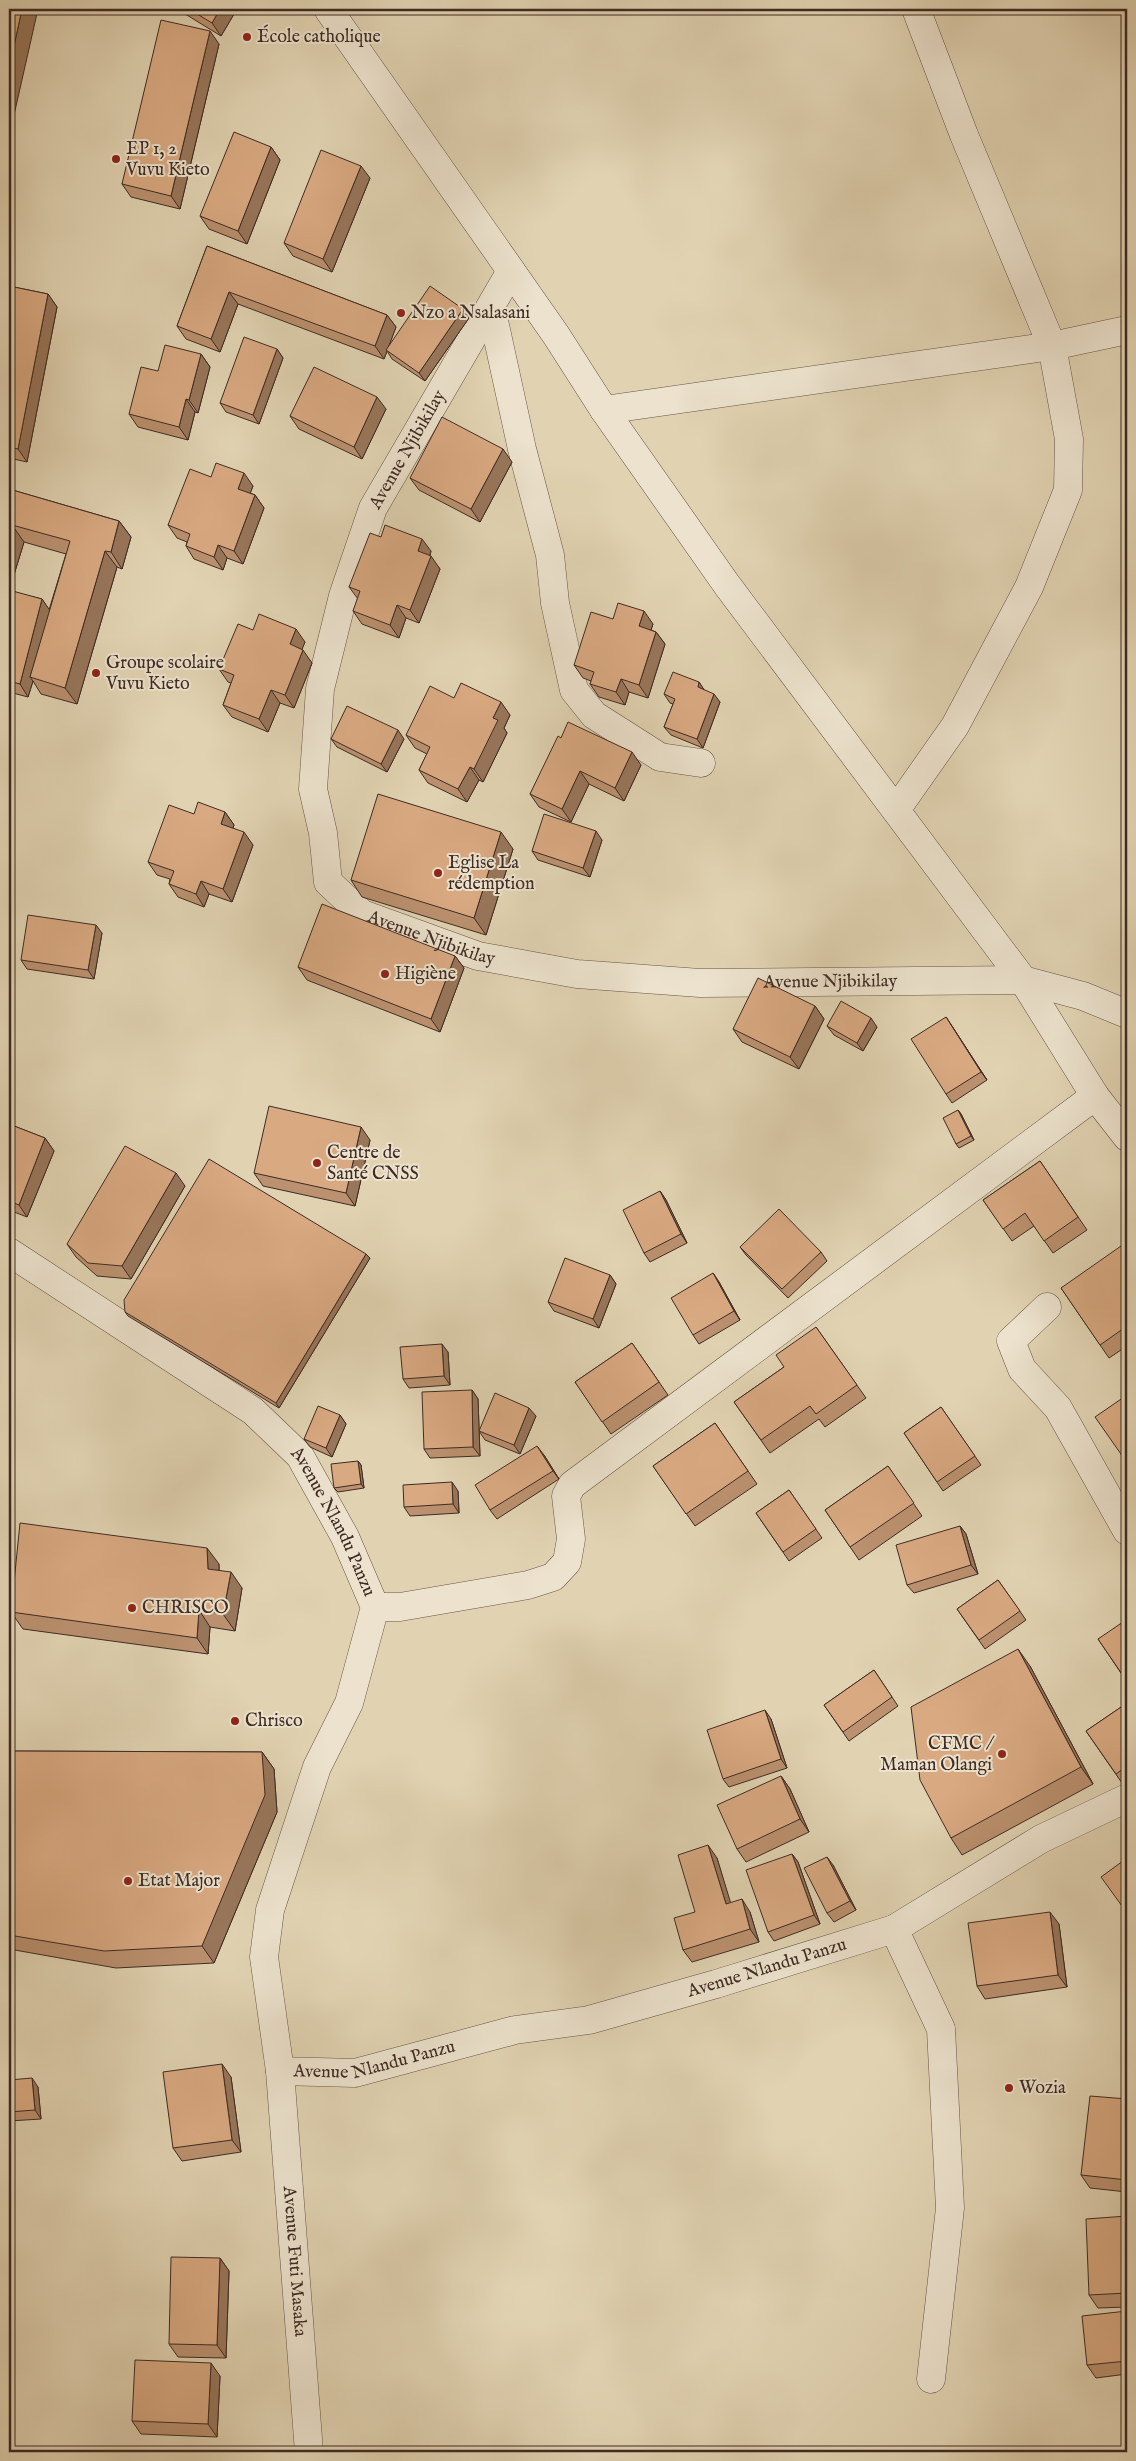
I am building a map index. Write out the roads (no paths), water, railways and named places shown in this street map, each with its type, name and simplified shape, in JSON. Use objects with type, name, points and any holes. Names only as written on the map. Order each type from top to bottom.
[{"type":"street","points":[[328,9],[556,335],[604,410],[727,585],[1023,980],[1095,1096],[1127,1137]]},
{"type":"street","points":[[896,810],[954,726],[1030,587],[1068,490],[1069,439],[1052,346],[964,135],[916,9]]},
{"type":"street","name":"Avenue Njibikilay","points":[[511,271],[373,508],[343,596],[320,689],[313,789],[323,833],[328,882],[362,914],[478,956],[577,974],[700,983],[1023,980],[1083,996],[1127,1014]]},
{"type":"street","points":[[491,306],[522,449],[550,555],[555,603],[574,690],[594,715],[660,757],[701,763]]},
{"type":"street","points":[[604,410],[1052,346],[1127,330]]},
{"type":"street","points":[[375,1607],[400,1607],[528,1585],[553,1577],[567,1562],[571,1539],[566,1496],[572,1485],[1095,1096]]},
{"type":"street","name":"Avenue Nlandu Panzu","points":[[9,1252],[253,1411],[300,1456],[345,1537],[375,1607],[348,1703],[317,1767],[270,1910],[264,1957],[280,2071],[355,2073],[515,2030],[589,2020],[716,1984],[894,1929],[1041,1839],[1127,1798]]},
{"type":"street","points":[[1047,1307],[1011,1341],[1022,1369],[1058,1408],[1127,1531]]},
{"type":"street","points":[[894,1929],[941,2029],[950,2208],[931,2379]]},
{"type":"street","name":"Avenue Futi Masaka","points":[[280,2071],[309,2452]]},
{"type":"place","name":"École catholique","points":[[247,37]]},
{"type":"place","name":"EP 1, 2 Vuvu Kieto","points":[[116,159]]},
{"type":"place","name":"Nzo a Nsalasani","points":[[401,313]]},
{"type":"place","name":"Groupe scolaire Vuvu Kieto","points":[[96,673]]},
{"type":"place","name":"Eglise La rédemption","points":[[438,873]]},
{"type":"place","name":"Higiène","points":[[385,974]]},
{"type":"place","name":"Centre de Santé CNSS","points":[[317,1163]]},
{"type":"place","name":"CHRISCO","points":[[132,1608]]},
{"type":"place","name":"Chrisco","points":[[235,1721]]},
{"type":"place","name":"CFMC / Maman Olangi","points":[[1002,1754]]},
{"type":"place","name":"Etat Major","points":[[128,1881]]},
{"type":"place","name":"Wozia","points":[[1009,2088]]}]
